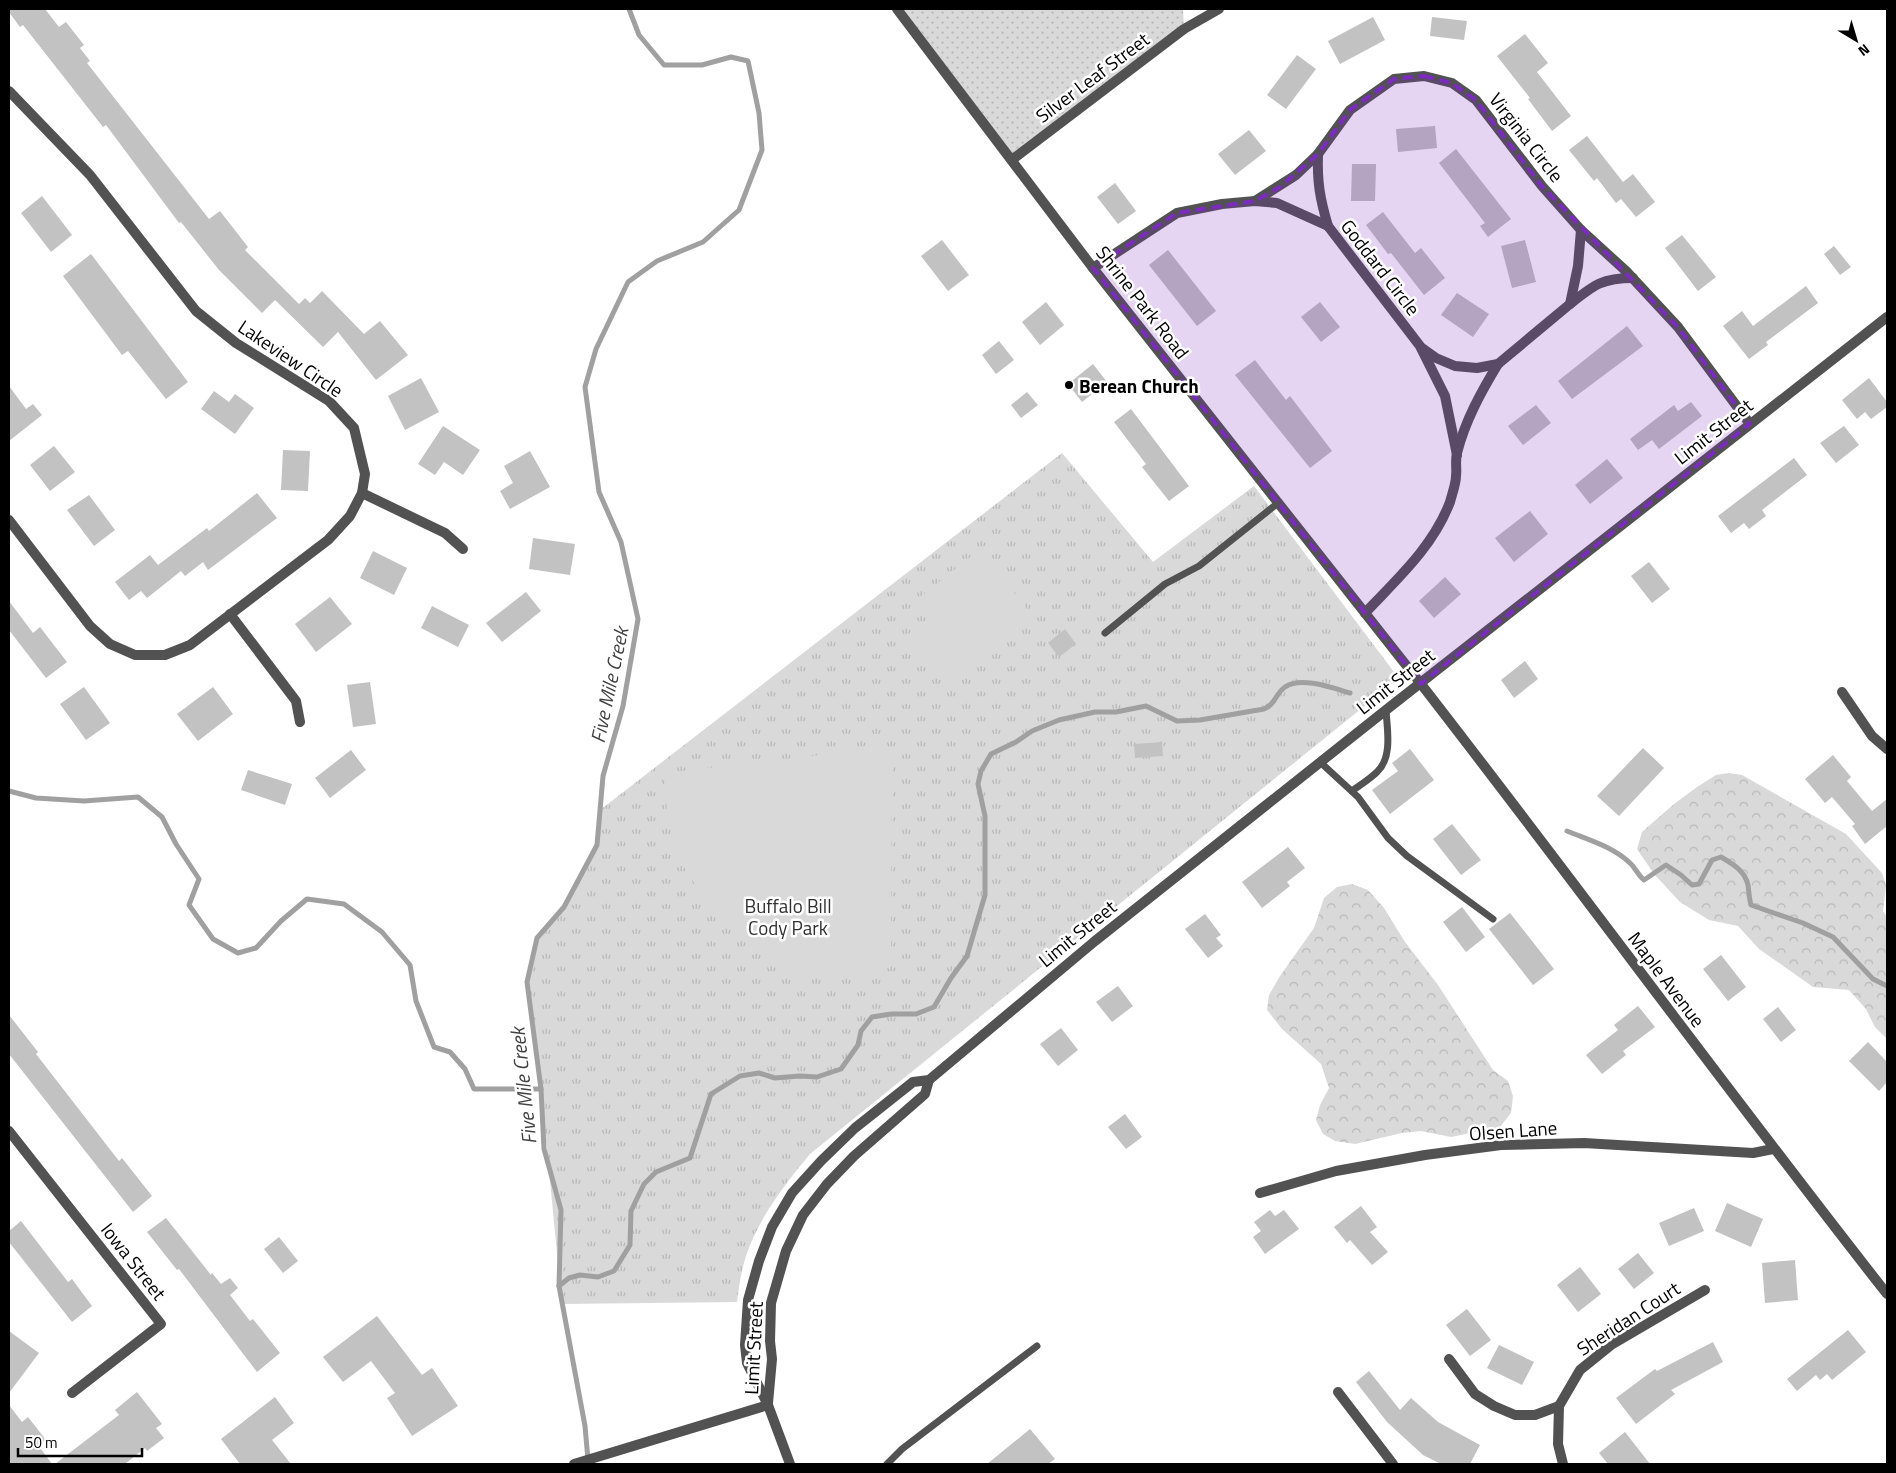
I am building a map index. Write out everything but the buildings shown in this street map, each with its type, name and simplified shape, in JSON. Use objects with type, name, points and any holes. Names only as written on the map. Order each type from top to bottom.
[{"type":"street","name":"Shrine Park Road","points":[[897,9],[1094,268],[1421,684]]},
{"type":"street","name":"Silver Leaf Street","points":[[1012,159],[1184,29],[1219,9]]},
{"type":"street","name":"Virginia Circle","points":[[1255,201],[1296,175],[1318,154],[1350,110],[1394,79],[1424,76],[1452,83],[1476,100],[1542,186],[1581,230],[1633,278],[1678,327],[1750,424]]},
{"type":"street","name":"Lakeview Circle","points":[[9,91],[90,175],[196,312],[236,343],[329,401],[354,428],[365,474],[362,493],[350,516],[328,540],[190,645],[165,655],[135,655],[110,644],[90,626],[9,520]]},
{"type":"street","points":[[1318,154],[1317,178],[1320,201],[1328,226]]},
{"type":"street","name":"Goddard Circle","points":[[1094,268],[1178,214],[1222,204],[1255,201],[1277,203],[1328,226],[1420,346],[1445,396],[1457,455],[1456,479],[1450,502],[1440,524],[1426,546],[1410,565],[1365,613]]},
{"type":"street","points":[[1570,304],[1578,266],[1581,230]]},
{"type":"street","points":[[1420,346],[1436,358],[1455,366],[1477,368],[1498,364],[1598,283],[1615,278],[1633,278]]},
{"type":"street","name":"Limit Street","points":[[768,1405],[747,1363],[745,1345],[748,1300],[759,1261],[772,1227],[792,1193],[821,1161],[855,1128],[913,1082],[929,1080],[1094,941],[1887,317]]},
{"type":"street","name":"Goddard Circle","points":[[1457,455],[1473,407],[1498,364]]},
{"type":"street","points":[[362,493],[445,533],[463,549]]},
{"type":"street","points":[[230,614],[296,701],[300,722]]},
{"type":"street","name":"Maple Avenue","points":[[1421,684],[1506,793],[1773,1149],[1887,1294]]},
{"type":"street","points":[[1842,692],[1872,736],[1887,749]]},
{"type":"street","name":"Limit Street","points":[[768,1405],[772,1359],[770,1341],[771,1303],[786,1251],[803,1215],[827,1184],[854,1156],[925,1094],[929,1080]]},
{"type":"street","name":"Iowa Street","points":[[9,1131],[161,1324],[72,1394]]},
{"type":"street","name":"Olsen Lane","points":[[1260,1193],[1336,1171],[1425,1155],[1501,1145],[1584,1143],[1753,1153],[1773,1149]]},
{"type":"street","name":"Sheridan Court","points":[[1559,1406],[1580,1370],[1603,1352],[1705,1290]]},
{"type":"street","points":[[1449,1359],[1475,1394],[1494,1406],[1515,1415],[1535,1415],[1559,1406],[1558,1444],[1563,1464]]},
{"type":"street","points":[[1338,1392],[1393,1464]]},
{"type":"street","points":[[768,1405],[790,1464]]},
{"type":"street","name":"Limit Street","points":[[574,1464],[768,1405]]},
{"type":"lane","points":[[1105,633],[1165,584],[1199,566],[1278,503]]},
{"type":"lane","points":[[1352,791],[1378,771],[1385,760],[1387,740],[1386,710]]},
{"type":"lane","points":[[1320,762],[1352,791],[1388,838],[1407,856],[1493,919]]},
{"type":"lane","points":[[887,1464],[902,1450],[1037,1346]]},
{"type":"highlighted area","points":[[1424,76],[1452,83],[1476,100],[1542,186],[1678,327],[1750,424],[1421,684],[1093,268],[1177,213],[1255,201],[1280,187],[1318,154],[1350,110],[1394,79]]},
{"type":"green space","points":[[895,9],[1183,9],[1184,29],[1013,159]]},
{"type":"green space","name":"Buffalo Bill Cody Park","points":[[1062,453],[1153,562],[1254,486],[1394,672],[1393,683],[810,1154],[765,1215],[751,1242],[740,1279],[737,1302],[562,1304],[541,1089],[527,982],[537,938],[564,907],[597,845],[600,810]]},
{"type":"green space","points":[[979,550],[1035,619],[950,688],[907,635],[929,618],[915,601]]},
{"type":"green space","points":[[880,748],[892,758],[891,967],[856,977],[802,974],[768,954],[739,931],[712,904],[689,876],[681,861],[670,829],[665,773]]},
{"type":"green space","points":[[1729,773],[1742,775],[1846,834],[1882,873],[1886,885],[1883,911],[1887,917],[1887,1039],[1875,1027],[1866,1009],[1849,990],[1813,987],[1759,949],[1738,926],[1709,920],[1680,902],[1654,874],[1637,849],[1642,832],[1674,804],[1716,775]]},
{"type":"green space","points":[[1352,884],[1368,890],[1384,908],[1405,942],[1438,985],[1493,1070],[1508,1081],[1513,1096],[1511,1113],[1500,1127],[1451,1137],[1421,1131],[1402,1133],[1355,1144],[1335,1141],[1323,1134],[1316,1120],[1320,1105],[1329,1088],[1321,1064],[1282,1029],[1267,1010],[1269,995],[1314,928],[1324,898],[1337,887]]},
{"type":"waterway","name":"Five Mile Creek","points":[[588,1460],[585,1426],[559,1286],[561,1210],[544,1149],[541,1089],[527,982],[537,938],[564,907],[597,845],[603,776],[623,706],[638,619],[621,542],[599,492],[585,387],[596,349],[628,282],[657,261],[703,242],[739,210],[762,150],[759,113],[748,61],[731,57],[702,65],[664,65],[639,35],[629,9]]},
{"type":"waterway","points":[[559,1286],[569,1278],[580,1275],[598,1277],[614,1271],[630,1245],[631,1211],[644,1184],[656,1172],[690,1158],[711,1094],[740,1076],[759,1073],[775,1078],[817,1077],[841,1069],[858,1045],[861,1031],[872,1017],[891,1014],[916,1014],[934,1007],[967,956],[985,895],[985,816],[978,784],[981,771],[991,754],[1016,742],[1032,731],[1059,720],[1095,712],[1116,712],[1146,706],[1177,721],[1200,720],[1264,709],[1271,704],[1285,687],[1292,684],[1317,684],[1350,693]]},
{"type":"waterway","points":[[9,791],[36,798],[84,801],[138,797],[162,817],[176,844],[199,879],[189,905],[213,939],[238,953],[256,948],[281,921],[307,899],[344,904],[382,932],[410,965],[416,1001],[434,1047],[450,1052],[465,1069],[474,1089],[541,1089]]},
{"type":"waterway","points":[[1567,831],[1601,844],[1617,853],[1631,864],[1644,880],[1666,865],[1692,885],[1699,884],[1712,860],[1721,857],[1734,865],[1744,876],[1748,885],[1751,905],[1803,923],[1833,937],[1873,979],[1887,986]]},
{"type":"place","name":"Berean Church","points":[[1069,385]]}]
